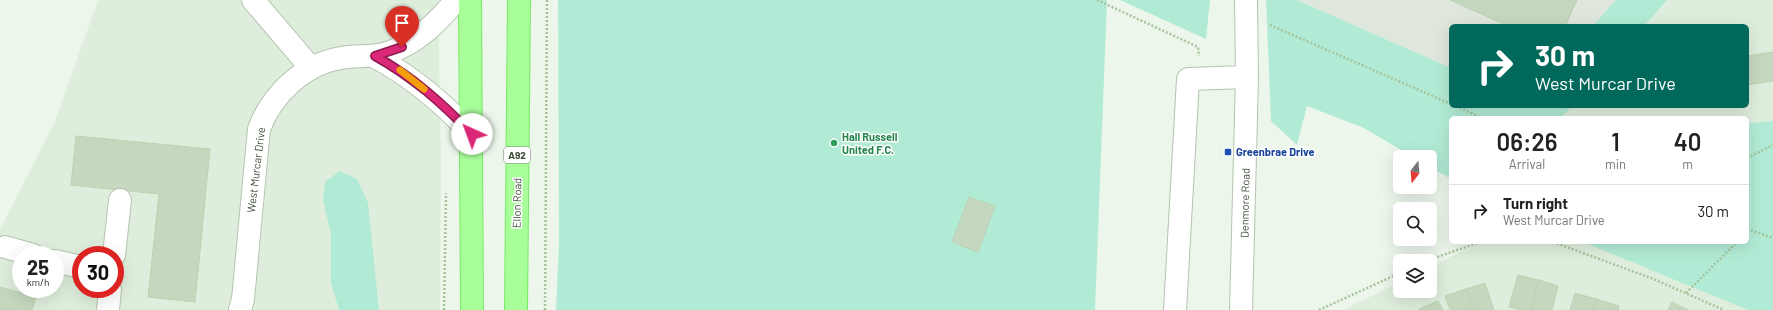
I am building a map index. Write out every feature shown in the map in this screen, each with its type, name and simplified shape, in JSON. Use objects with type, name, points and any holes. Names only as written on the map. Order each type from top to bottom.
[{"type":"main road","points":[[470,0],[472,310]]},
{"type":"main road","name":"Ellon Road","points":[[516,310],[519,0]]},
{"type":"street","points":[[253,0],[311,68]]},
{"type":"street","name":"West Murcar Drive","points":[[240,310],[243,299],[259,129],[269,109],[279,94],[311,68],[342,57],[375,56],[402,47],[417,38],[434,24],[456,0]]},
{"type":"street","name":"Denmore Road","points":[[1241,310],[1247,77],[1247,8]]},
{"type":"street","points":[[375,56],[419,84],[447,108],[472,134]]},
{"type":"street","points":[[1174,310],[1188,78],[1247,77]]},
{"type":"street","points":[[115,246],[120,200]]},
{"type":"street","points":[[5,247],[12,249]]},
{"type":"street","points":[[108,310],[109,298]]},
{"type":"path","points":[[545,310],[547,0]]},
{"type":"path","points":[[1097,0],[1198,47],[1201,78]]},
{"type":"path","points":[[1247,8],[1449,103]]},
{"type":"path","points":[[1460,108],[1478,116]]},
{"type":"path","points":[[1749,157],[1773,145]]},
{"type":"path","points":[[444,310],[446,187]]},
{"type":"path","points":[[1749,230],[1773,238]]},
{"type":"path","points":[[1437,257],[1474,244]]},
{"type":"path","points":[[1558,244],[1651,278],[1724,310]]},
{"type":"path","points":[[1686,293],[1735,244]]},
{"type":"path","points":[[1319,310],[1393,276]]},
{"type":"shaded area","points":[[98,0],[438,0],[441,157],[440,310],[0,310],[0,230],[55,121]]},
{"type":"shaded area","points":[[1297,0],[1667,0],[1646,24],[1449,24],[1449,67]]},
{"type":"shaded area","points":[[1662,0],[1773,0],[1773,310],[1343,310],[1393,285],[1393,298],[1437,298],[1437,264],[1477,244],[1749,244],[1749,116],[1564,116],[1570,108],[1749,108],[1749,24],[1642,24]]},
{"type":"green space","points":[[558,0],[1107,0],[1095,310],[556,310],[559,244]]},
{"type":"green space","points":[[1120,0],[1210,0],[1206,39]]},
{"type":"green space","points":[[1266,0],[1297,0],[1449,67],[1449,108],[1570,108],[1563,116],[1449,116],[1449,178],[1437,171],[1437,150],[1401,150],[1364,128],[1307,106],[1297,145],[1271,121]]},
{"type":"green space","points":[[1616,0],[1667,0],[1646,24],[1595,24]]},
{"type":"green space","points":[[1773,121],[1773,310],[1748,310],[1588,244],[1749,244],[1749,123]]},
{"type":"green space","points":[[340,171],[357,179],[368,203],[379,310],[339,310],[331,283],[331,234],[323,200],[325,182]]},
{"type":"building","points":[[1450,0],[1577,0],[1566,24],[1504,24]]},
{"type":"building","points":[[1773,52],[1773,81],[1749,85],[1749,56]]},
{"type":"building","points":[[76,136],[210,149],[195,302],[148,297],[159,194],[71,185]]},
{"type":"building","points":[[969,197],[995,206],[978,252],[952,242]]},
{"type":"building","points":[[1518,275],[1539,280],[1531,310],[1521,310],[1509,307]]},
{"type":"building","points":[[1539,280],[1558,286],[1552,310],[1531,310]]},
{"type":"building","points":[[1485,283],[1494,310],[1473,310],[1466,289]]},
{"type":"building","points":[[0,287],[12,290],[12,298],[36,298],[32,310],[0,310]]},
{"type":"building","points":[[1466,289],[1473,310],[1450,310],[1445,296]]},
{"type":"building","points":[[1575,293],[1596,299],[1593,310],[1570,310]]},
{"type":"building","points":[[1596,299],[1619,306],[1618,310],[1593,310]]},
{"type":"building","points":[[1438,301],[1443,310],[1419,310],[1419,309]]},
{"type":"building","points":[[1672,302],[1688,310],[1668,310]]},
{"type":"slow traffic","points":[[400,70],[424,89]]},
{"type":"place","name":"Hall Russell United F.C.","points":[[834,143]]},
{"type":"place","name":"Greenbrae Drive","points":[[1228,152]]},
{"type":"route","points":[[402,47],[375,56],[419,84],[447,108],[472,134]]}]
